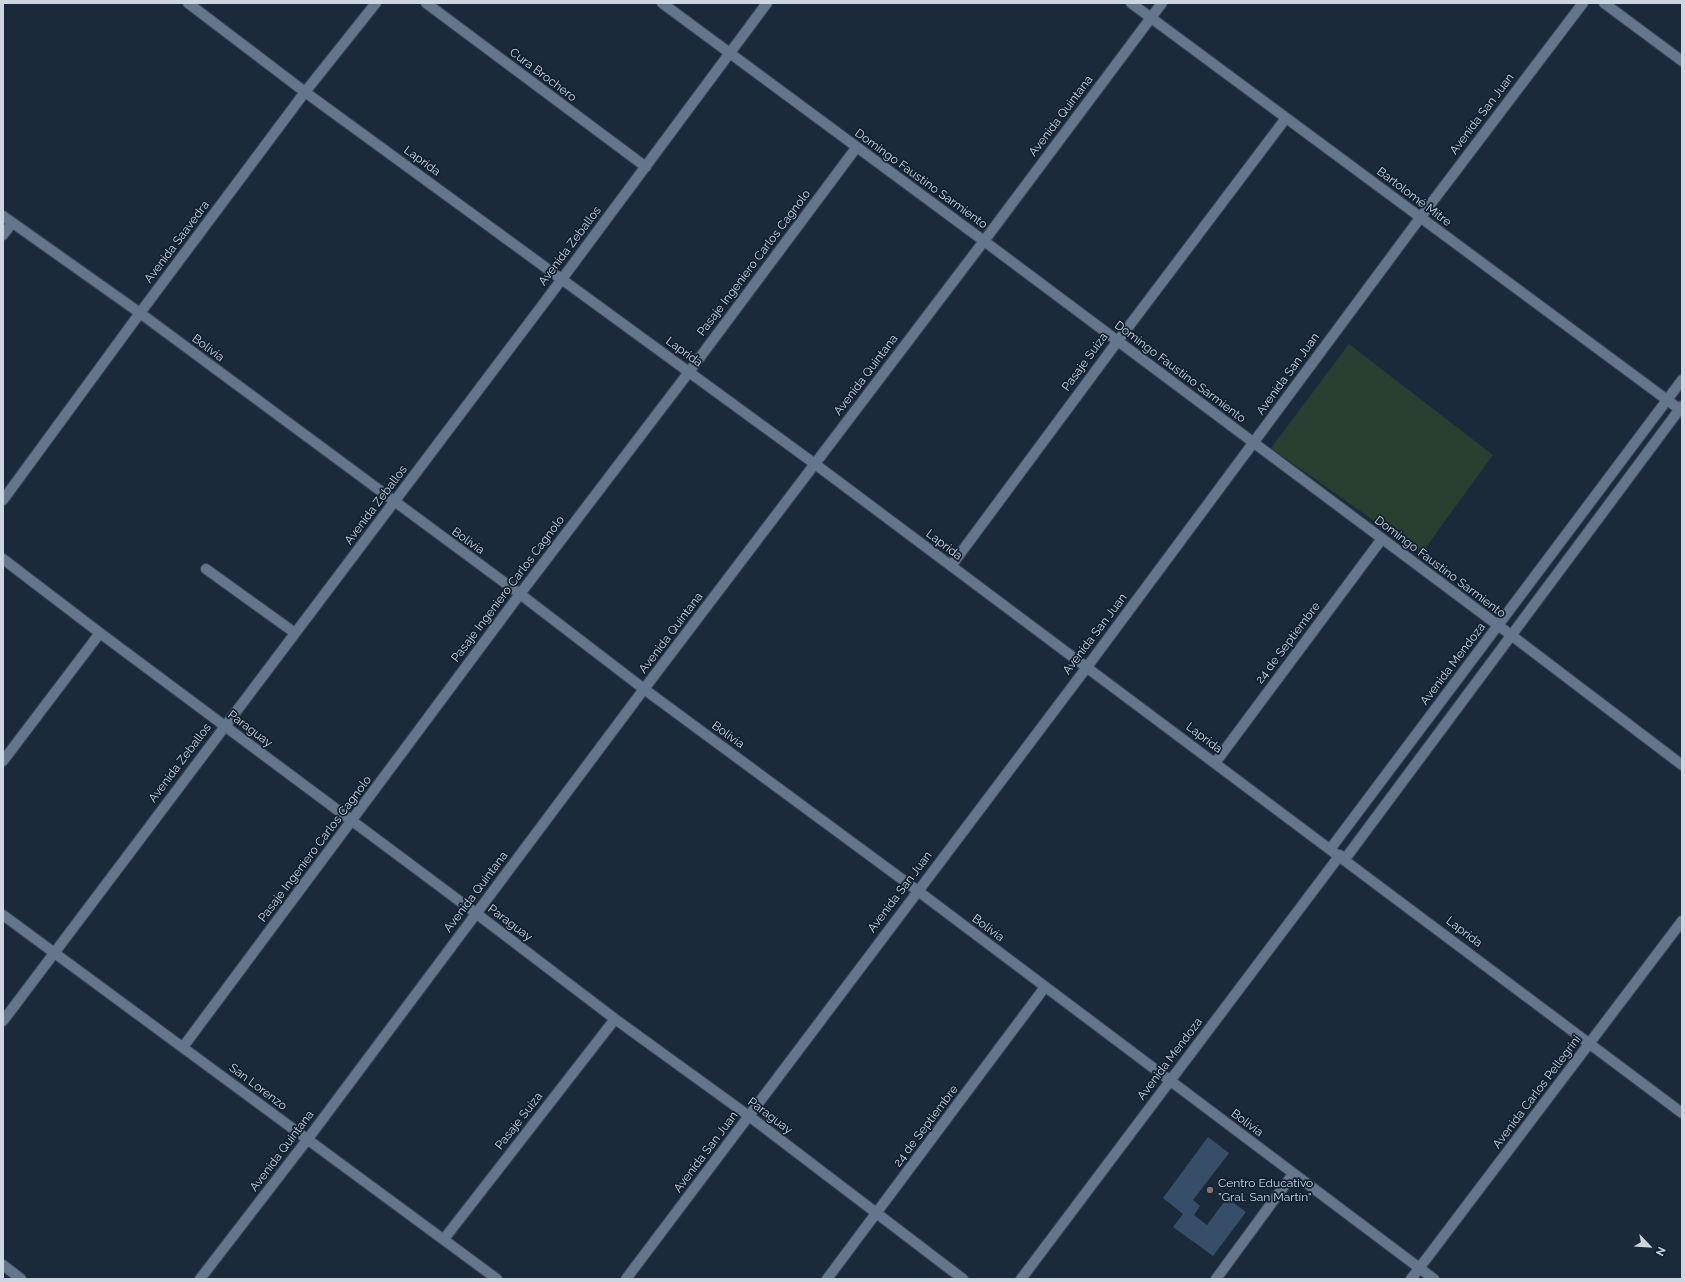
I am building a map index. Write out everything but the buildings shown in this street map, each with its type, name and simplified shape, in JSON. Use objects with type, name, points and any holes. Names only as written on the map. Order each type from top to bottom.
[{"type":"street","name":"Laprida","points":[[188,3],[305,92],[815,464],[1331,848],[1682,1112]]},
{"type":"street","name":"Avenida Saavedra","points":[[3,500],[305,92],[376,3]]},
{"type":"street","name":"Cura Brochero","points":[[426,3],[646,167]]},
{"type":"street","name":"Domingo Faustino Sarmiento","points":[[662,3],[856,148],[984,241],[1116,342],[1682,765]]},
{"type":"street","name":"Avenida Zeballos","points":[[3,1020],[562,280],[766,3]]},
{"type":"street","name":"Bartolomé Mitre","points":[[1131,3],[1666,400],[1681,409]]},
{"type":"street","name":"Avenida Quintana","points":[[200,1279],[307,1140],[644,689],[984,241],[1162,3]]},
{"type":"street","name":"Avenida San Juan","points":[[626,1279],[1087,667],[1420,218],[1583,3]]},
{"type":"street","points":[[1604,3],[1682,61]]},
{"type":"street","name":"Pasaje Suiza","points":[[951,566],[1116,342],[1286,118]]},
{"type":"street","name":"Pasaje Ingeniero Carlos Cagnolo","points":[[183,1047],[520,594],[689,372],[856,148]]},
{"type":"street","name":"Bolivia","points":[[3,216],[140,313],[520,594],[644,689],[918,891],[1434,1279]]},
{"type":"street","points":[[3,235],[12,222]]},
{"type":"street","name":"Avenida Mendoza","points":[[1331,848],[1682,380]]},
{"type":"street","name":"Avenida Mendoza","points":[[1021,1279],[1169,1081],[1342,857],[1681,409]]},
{"type":"street","name":"24 de Septiembre","points":[[1215,763],[1381,540]]},
{"type":"street","name":"Paraguay","points":[[3,559],[615,1019],[749,1116],[963,1279]]},
{"type":"street","points":[[206,569],[295,633]]},
{"type":"street","points":[[3,761],[100,633]]},
{"type":"street","name":"San Lorenzo","points":[[3,915],[497,1279]]},
{"type":"street","name":"Avenida Carlos Pellegrini","points":[[1411,1279],[1682,921]]},
{"type":"street","name":"24 de Septiembre","points":[[827,1279],[1045,987]]},
{"type":"street","name":"Pasaje Suiza","points":[[444,1239],[615,1019]]},
{"type":"street","points":[[1216,1279],[1293,1174]]},
{"type":"street","points":[[3,1265],[21,1279]]},
{"type":"green space","points":[[1349,344],[1493,455],[1421,554],[1271,448]]},
{"type":"place","name":"Centro Educativo \"Gral. San Martín\"","points":[[1210,1190]]}]
